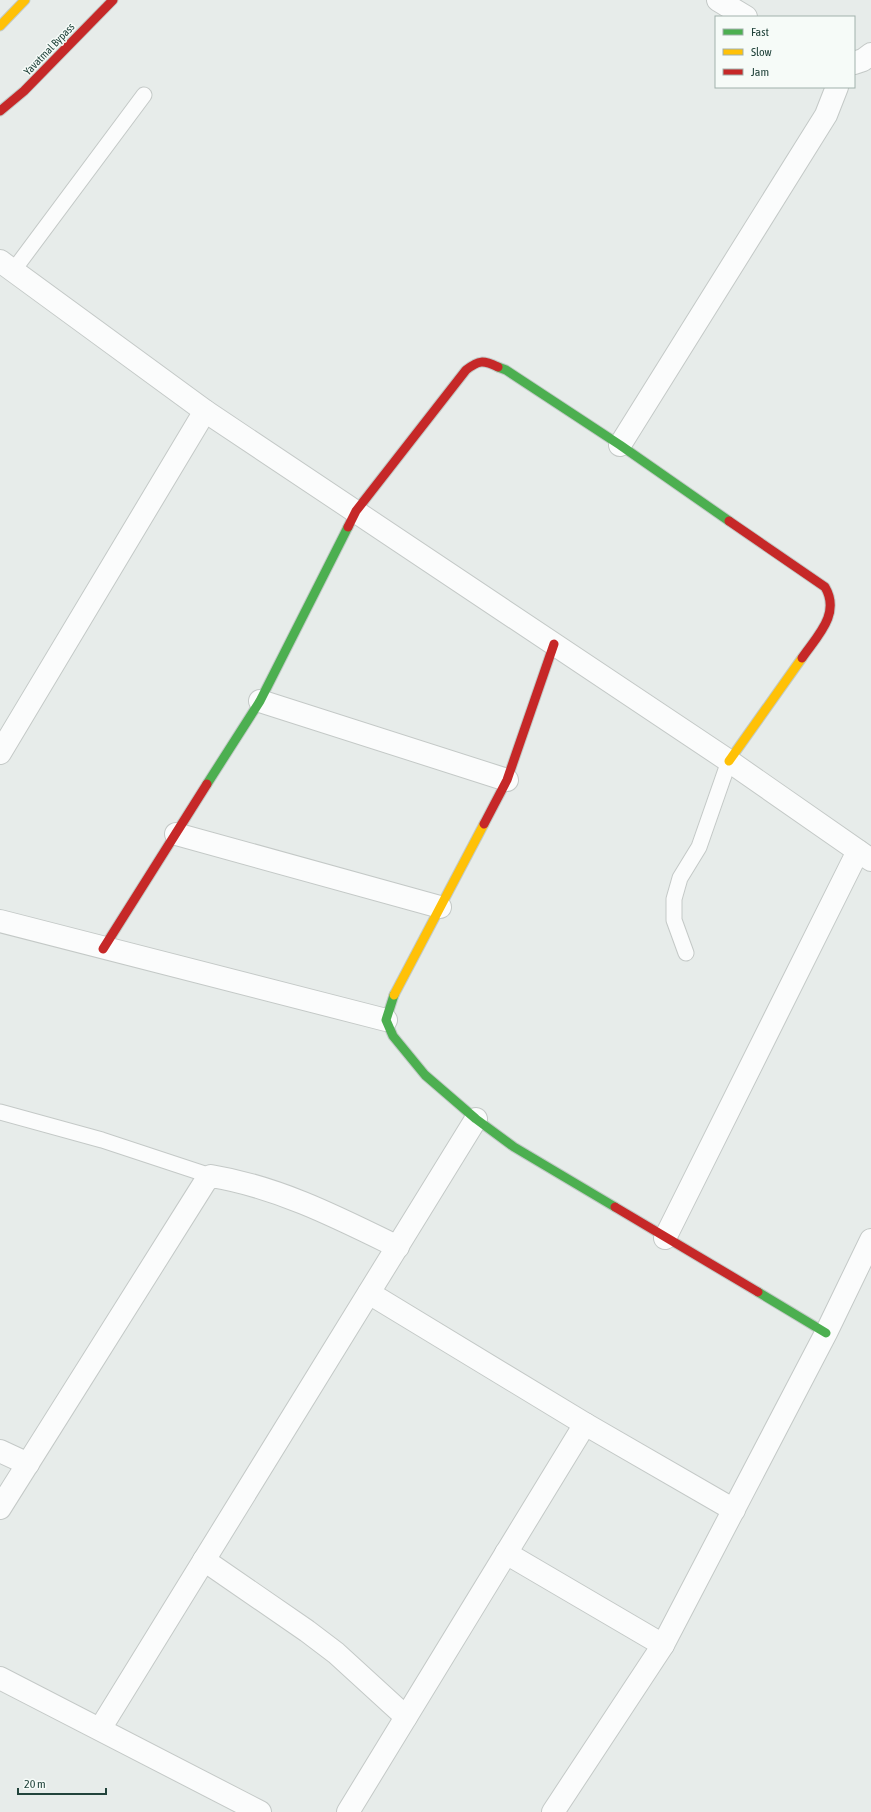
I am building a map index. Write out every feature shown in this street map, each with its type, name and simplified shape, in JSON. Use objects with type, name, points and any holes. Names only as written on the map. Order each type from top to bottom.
[{"type":"main road","points":[[0,26],[25,0]]},
{"type":"main road","name":"Yavatmal Bypass","points":[[0,111],[24,91],[113,0]]},
{"type":"main road","points":[[103,949],[260,701],[356,511],[466,370],[474,364],[484,361],[506,370],[620,445],[825,587],[831,596],[832,606],[829,620],[729,761]]},
{"type":"main road","points":[[554,644],[507,780],[392,998],[386,1020],[393,1036],[425,1075],[476,1120],[514,1147],[826,1333]]},
{"type":"street","points":[[718,0],[744,16]]},
{"type":"street","points":[[855,63],[863,60],[871,54]]},
{"type":"street","points":[[620,445],[821,122],[835,96],[837,88]]},
{"type":"street","points":[[6,266],[205,411],[729,761],[868,857],[665,1238]]},
{"type":"street","points":[[0,753],[205,411]]},
{"type":"street","points":[[260,701],[507,780]]},
{"type":"street","points":[[176,834],[440,907]]},
{"type":"street","points":[[0,921],[103,949],[386,1020]]},
{"type":"street","points":[[100,1729],[476,1120]]},
{"type":"street","points":[[0,1508],[205,1182],[211,1176],[236,1180],[295,1198],[398,1247]]},
{"type":"street","points":[[553,1812],[662,1645],[826,1333],[871,1240]]},
{"type":"street","points":[[369,1293],[585,1424],[734,1510]]},
{"type":"street","points":[[348,1812],[585,1424]]},
{"type":"street","points":[[0,1451],[28,1464]]},
{"type":"street","points":[[506,1553],[662,1645]]},
{"type":"street","points":[[204,1560],[307,1631],[336,1653],[406,1717]]},
{"type":"street","points":[[0,1678],[260,1812]]},
{"type":"lane","points":[[6,266],[144,95]]},
{"type":"lane","points":[[686,953],[674,920],[674,899],[680,878],[699,847],[729,761]]},
{"type":"lane","points":[[0,1112],[102,1140],[211,1176]]},
{"type":"traffic: fast","points":[[498,367],[506,370],[620,445],[729,521]]},
{"type":"traffic: fast","points":[[207,784],[260,701],[348,527]]},
{"type":"traffic: fast","points":[[394,995],[386,1020],[393,1036],[425,1075],[476,1119],[514,1147],[615,1207]]},
{"type":"traffic: fast","points":[[758,1292],[826,1333]]},
{"type":"traffic: slow","points":[[0,26],[25,0]]},
{"type":"traffic: slow","points":[[729,761],[802,658]]},
{"type":"traffic: slow","points":[[394,995],[484,824]]},
{"type":"traffic: jam","points":[[0,111],[24,91],[113,0]]},
{"type":"traffic: jam","points":[[348,527],[356,511],[466,370],[474,364],[481,362],[498,367]]},
{"type":"traffic: jam","points":[[729,521],[825,587],[829,597],[829,616],[820,633],[802,658]]},
{"type":"traffic: jam","points":[[484,824],[507,780],[554,644]]},
{"type":"traffic: jam","points":[[103,949],[207,784]]},
{"type":"traffic: jam","points":[[615,1207],[758,1292]]}]
